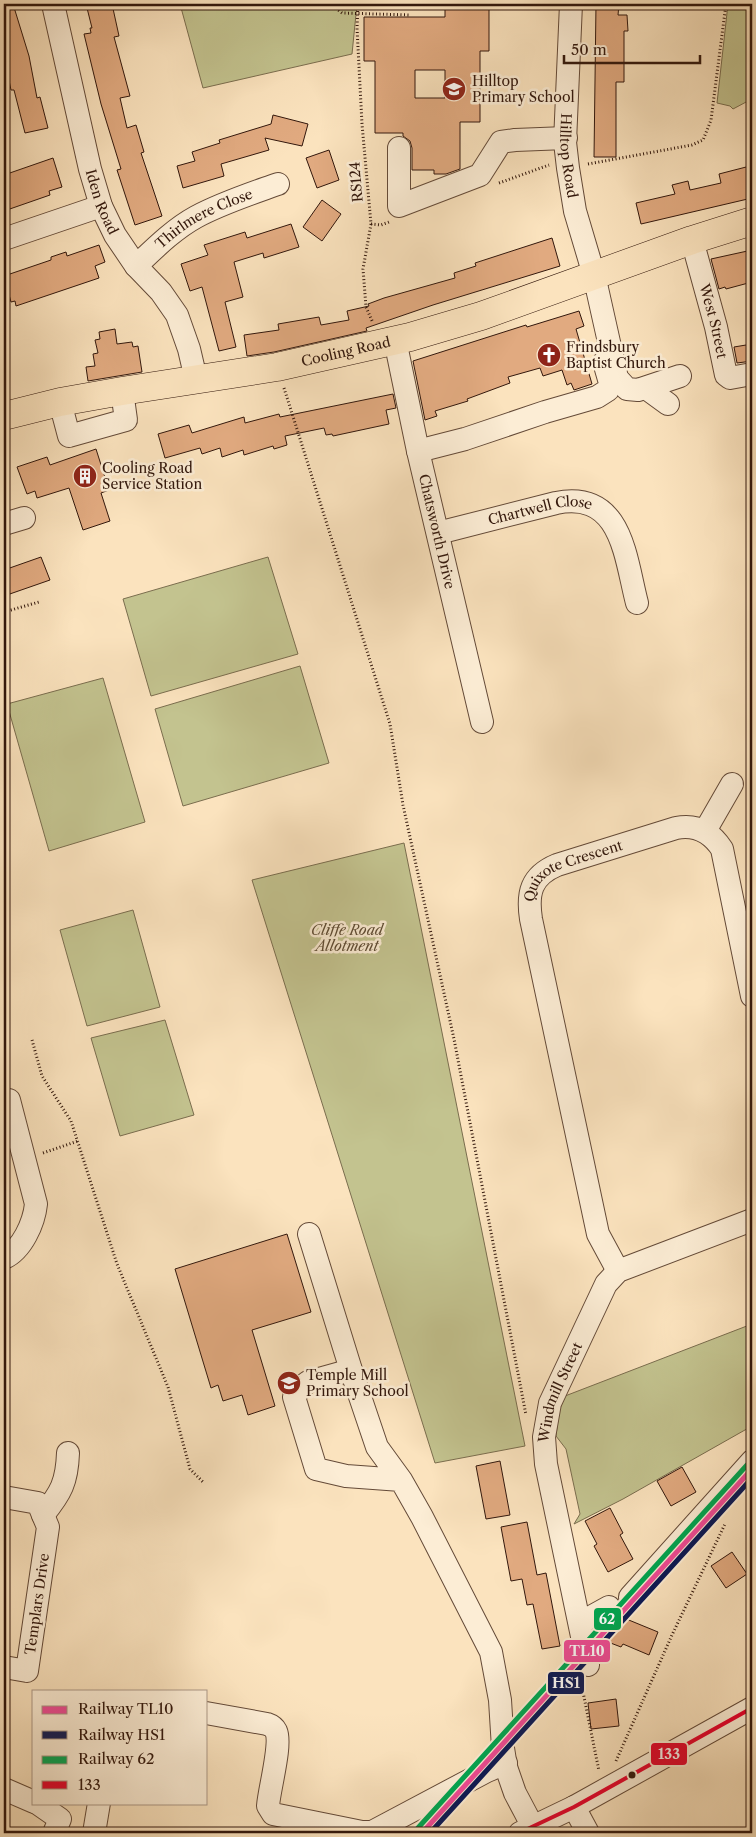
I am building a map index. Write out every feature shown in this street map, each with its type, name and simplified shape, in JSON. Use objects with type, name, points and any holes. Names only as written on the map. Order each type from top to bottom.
[{"type":"main road","name":"Cooling Road","points":[[4,416],[60,402],[277,367],[389,342],[462,322],[684,243],[752,221]]},
{"type":"street","name":"Iden Road","points":[[53,4],[90,169],[101,206],[115,235],[136,266],[161,292],[177,315],[189,349],[196,379]]},
{"type":"street","name":"Hilltop Road","points":[[571,4],[566,138],[568,168],[589,278]]},
{"type":"street","points":[[399,148],[399,206],[480,175],[501,142],[566,138]]},
{"type":"street","name":"Thirlmere Close","points":[[136,266],[162,241],[194,218],[229,201],[278,184]]},
{"type":"street","points":[[4,239],[101,206]]},
{"type":"street","name":"West Street","points":[[684,243],[716,327],[726,375],[730,378],[752,374]]},
{"type":"street","points":[[589,278],[617,378],[627,389],[638,390],[680,376]]},
{"type":"street","points":[[418,451],[465,439],[597,397],[608,390],[610,383],[587,302],[589,278]]},
{"type":"street","name":"Chatsworth Drive","points":[[389,342],[418,451],[482,722]]},
{"type":"street","points":[[646,388],[668,404]]},
{"type":"street","name":"Chartwell Close","points":[[438,533],[556,503],[576,501],[586,503],[605,513],[618,530],[637,603]]},
{"type":"street","points":[[732,784],[704,831],[718,842],[722,849],[752,996]]},
{"type":"street","name":"Quixote Crescent","points":[[618,1271],[598,1234],[531,919],[529,899],[531,890],[541,875],[548,869],[558,865],[676,828],[686,826],[704,831]]},
{"type":"street","points":[[4,1258],[13,1254],[26,1234],[35,1215],[36,1204],[9,1100]]},
{"type":"street","points":[[618,1271],[752,1220]]},
{"type":"street","points":[[309,1234],[377,1447],[401,1480],[492,1652],[500,1700],[503,1748],[526,1830],[603,1792],[752,1708]]},
{"type":"street","name":"Windmill Street","points":[[588,1665],[546,1464],[544,1437],[550,1403],[606,1284],[618,1271]]},
{"type":"street","points":[[351,1370],[308,1382],[300,1388],[294,1397],[316,1469],[346,1476],[401,1480]]},
{"type":"street","points":[[4,1497],[38,1502],[44,1515],[60,1494],[68,1467],[68,1453]]},
{"type":"street","points":[[630,1597],[752,1461]]},
{"type":"street","name":"Templars Drive","points":[[4,1668],[27,1671],[48,1527],[44,1515]]},
{"type":"street","points":[[580,1624],[608,1607]]},
{"type":"street","points":[[208,1713],[267,1724],[276,1730],[277,1747],[268,1806],[273,1814],[362,1832],[372,1832],[486,1771],[506,1763]]},
{"type":"street","points":[[4,1789],[32,1802]]},
{"type":"street","points":[[37,1804],[60,1819],[54,1833]]},
{"type":"street","points":[[94,1833],[99,1804]]},
{"type":"street","points":[[574,1807],[588,1833]]},
{"type":"path","points":[[330,4],[342,13],[410,15]]},
{"type":"path","name":"RS124","points":[[358,4],[362,124],[371,224],[363,269],[366,307],[389,342]]},
{"type":"path","points":[[568,168],[692,145],[703,140],[708,133],[711,120],[726,4]]},
{"type":"path","points":[[277,367],[390,724],[403,806],[454,1039],[529,1426],[544,1437]]},
{"type":"path","points":[[4,612],[39,602]]},
{"type":"path","points":[[32,1040],[42,1076],[71,1121],[117,1264],[168,1387],[190,1469],[204,1483]]},
{"type":"path","points":[[24,1160],[78,1141]]},
{"type":"path","points":[[603,1792],[672,1635],[727,1519]]},
{"type":"path","points":[[588,1665],[579,1674],[603,1792]]},
{"type":"green space","points":[[180,4],[357,4],[352,54],[203,88]]},
{"type":"green space","points":[[728,4],[752,4],[752,100],[733,109],[730,106],[717,103]]},
{"type":"green space","points":[[268,557],[298,654],[151,696],[123,599]]},
{"type":"green space","points":[[300,666],[329,763],[183,806],[155,709]]},
{"type":"green space","points":[[103,678],[145,822],[49,851],[7,704]]},
{"type":"green space","name":"Cliffe Road Allotment","points":[[404,843],[525,1446],[435,1463],[252,880]]},
{"type":"green space","points":[[133,910],[160,1007],[87,1026],[60,930]]},
{"type":"green space","points":[[165,1020],[194,1115],[120,1136],[91,1038]]},
{"type":"green space","points":[[752,1324],[752,1426],[623,1499],[574,1524],[580,1514],[566,1449],[556,1436],[559,1411],[565,1396]]},
{"type":"building","points":[[4,4],[13,4],[29,56],[37,98],[40,97],[48,128],[25,133],[14,90],[11,90],[4,56]]},
{"type":"building","points":[[86,4],[112,4],[119,36],[114,37],[130,96],[120,98],[127,128],[136,125],[144,152],[141,153],[162,216],[135,225],[117,170],[121,169],[101,104],[84,34],[91,33],[90,28],[92,28]]},
{"type":"building","points":[[445,4],[489,4],[489,51],[480,51],[480,122],[460,122],[460,169],[446,174],[434,174],[434,170],[412,170],[412,148],[410,141],[403,136],[403,133],[375,133],[375,61],[364,61],[364,17],[445,17]],"holes":[[[415,70],[445,70],[445,98],[415,98]]]},
{"type":"building","points":[[596,4],[619,4],[618,15],[627,15],[628,31],[624,31],[624,82],[616,82],[616,157],[594,157]]},
{"type":"building","points":[[273,115],[308,124],[302,146],[265,138],[269,150],[221,164],[224,176],[183,188],[177,166],[195,161],[192,152],[220,143],[219,140],[271,124]]},
{"type":"building","points":[[329,150],[339,180],[317,188],[306,158]]},
{"type":"building","points":[[53,158],[62,187],[49,191],[50,195],[4,211],[4,175]]},
{"type":"building","points":[[750,166],[752,198],[641,224],[636,203],[675,194],[672,185],[688,181],[690,190],[721,183],[719,174]]},
{"type":"building","points":[[322,200],[341,214],[322,241],[303,227]]},
{"type":"building","points":[[291,224],[299,247],[264,258],[263,253],[234,262],[243,297],[225,302],[236,347],[219,351],[202,287],[190,291],[181,264],[208,255],[204,245],[245,232],[247,238]]},
{"type":"building","points":[[552,238],[560,266],[433,305],[366,328],[367,331],[274,352],[247,356],[244,335],[279,330],[278,324],[319,317],[321,325],[349,320],[347,311],[369,306],[368,304],[384,298],[455,278],[454,273],[476,266],[475,263]]},
{"type":"building","points":[[99,245],[105,262],[95,266],[99,278],[16,306],[15,301],[11,302],[4,276],[51,260],[51,257],[66,252],[67,256]]},
{"type":"building","points":[[752,250],[752,282],[719,289],[711,259]]},
{"type":"building","points":[[579,311],[584,326],[576,329],[592,384],[574,390],[571,383],[567,385],[562,370],[543,376],[540,368],[508,377],[510,383],[467,399],[468,401],[435,411],[437,416],[425,420],[413,361],[526,325],[527,327]]},
{"type":"building","points":[[115,329],[117,344],[132,342],[133,347],[138,346],[142,372],[88,381],[86,367],[95,366],[93,354],[98,353],[95,340],[100,339],[99,332]]},
{"type":"building","points":[[752,344],[752,361],[737,363],[734,347]]},
{"type":"building","points":[[393,394],[396,408],[386,410],[389,424],[333,436],[332,434],[326,435],[324,428],[285,436],[287,445],[274,449],[273,446],[244,455],[243,450],[222,457],[220,448],[202,454],[200,448],[165,458],[158,434],[189,425],[192,433],[244,417],[245,423],[279,414],[280,417]]},
{"type":"building","name":"Cooling Road Service Station","points":[[96,449],[109,490],[101,493],[110,521],[83,530],[69,488],[37,498],[35,491],[27,494],[17,467],[47,457],[50,465]]},
{"type":"building","points":[[41,557],[50,580],[4,596],[4,570]]},
{"type":"building","points":[[287,1234],[311,1312],[252,1330],[275,1406],[248,1415],[242,1395],[223,1401],[218,1385],[211,1388],[175,1269]]},
{"type":"building","points":[[500,1461],[510,1515],[486,1519],[476,1466]]},
{"type":"building","points":[[682,1467],[696,1492],[671,1506],[657,1481]]},
{"type":"building","points":[[610,1508],[623,1533],[620,1535],[633,1559],[608,1572],[594,1546],[597,1544],[585,1521]]},
{"type":"building","points":[[527,1522],[537,1575],[546,1573],[560,1646],[542,1649],[533,1604],[527,1605],[522,1579],[511,1581],[501,1527]]},
{"type":"building","points":[[732,1552],[747,1574],[726,1588],[711,1566]]},
{"type":"building","points":[[619,1616],[658,1632],[649,1655],[623,1644],[621,1647],[608,1642]]},
{"type":"building","points":[[616,1699],[619,1726],[591,1729],[588,1703]]},
{"type":"rail line","name":"62","points":[[417,1829],[747,1465]]},
{"type":"rail line","name":"TL10","points":[[422,1833],[752,1469]]},
{"type":"rail line","name":"HS1","points":[[430,1833],[752,1478]]},
{"type":"transit line","name":"133","points":[[519,1833],[574,1807],[752,1708]]},
{"type":"place","name":"Hilltop Primary School","points":[[454,89]]},
{"type":"place","name":"Frindsbury Baptist Church","points":[[549,355]]},
{"type":"place","name":"Cooling Road Service Station","points":[[85,476]]},
{"type":"place","name":"Temple Mill Primary School","points":[[289,1383]]}]
